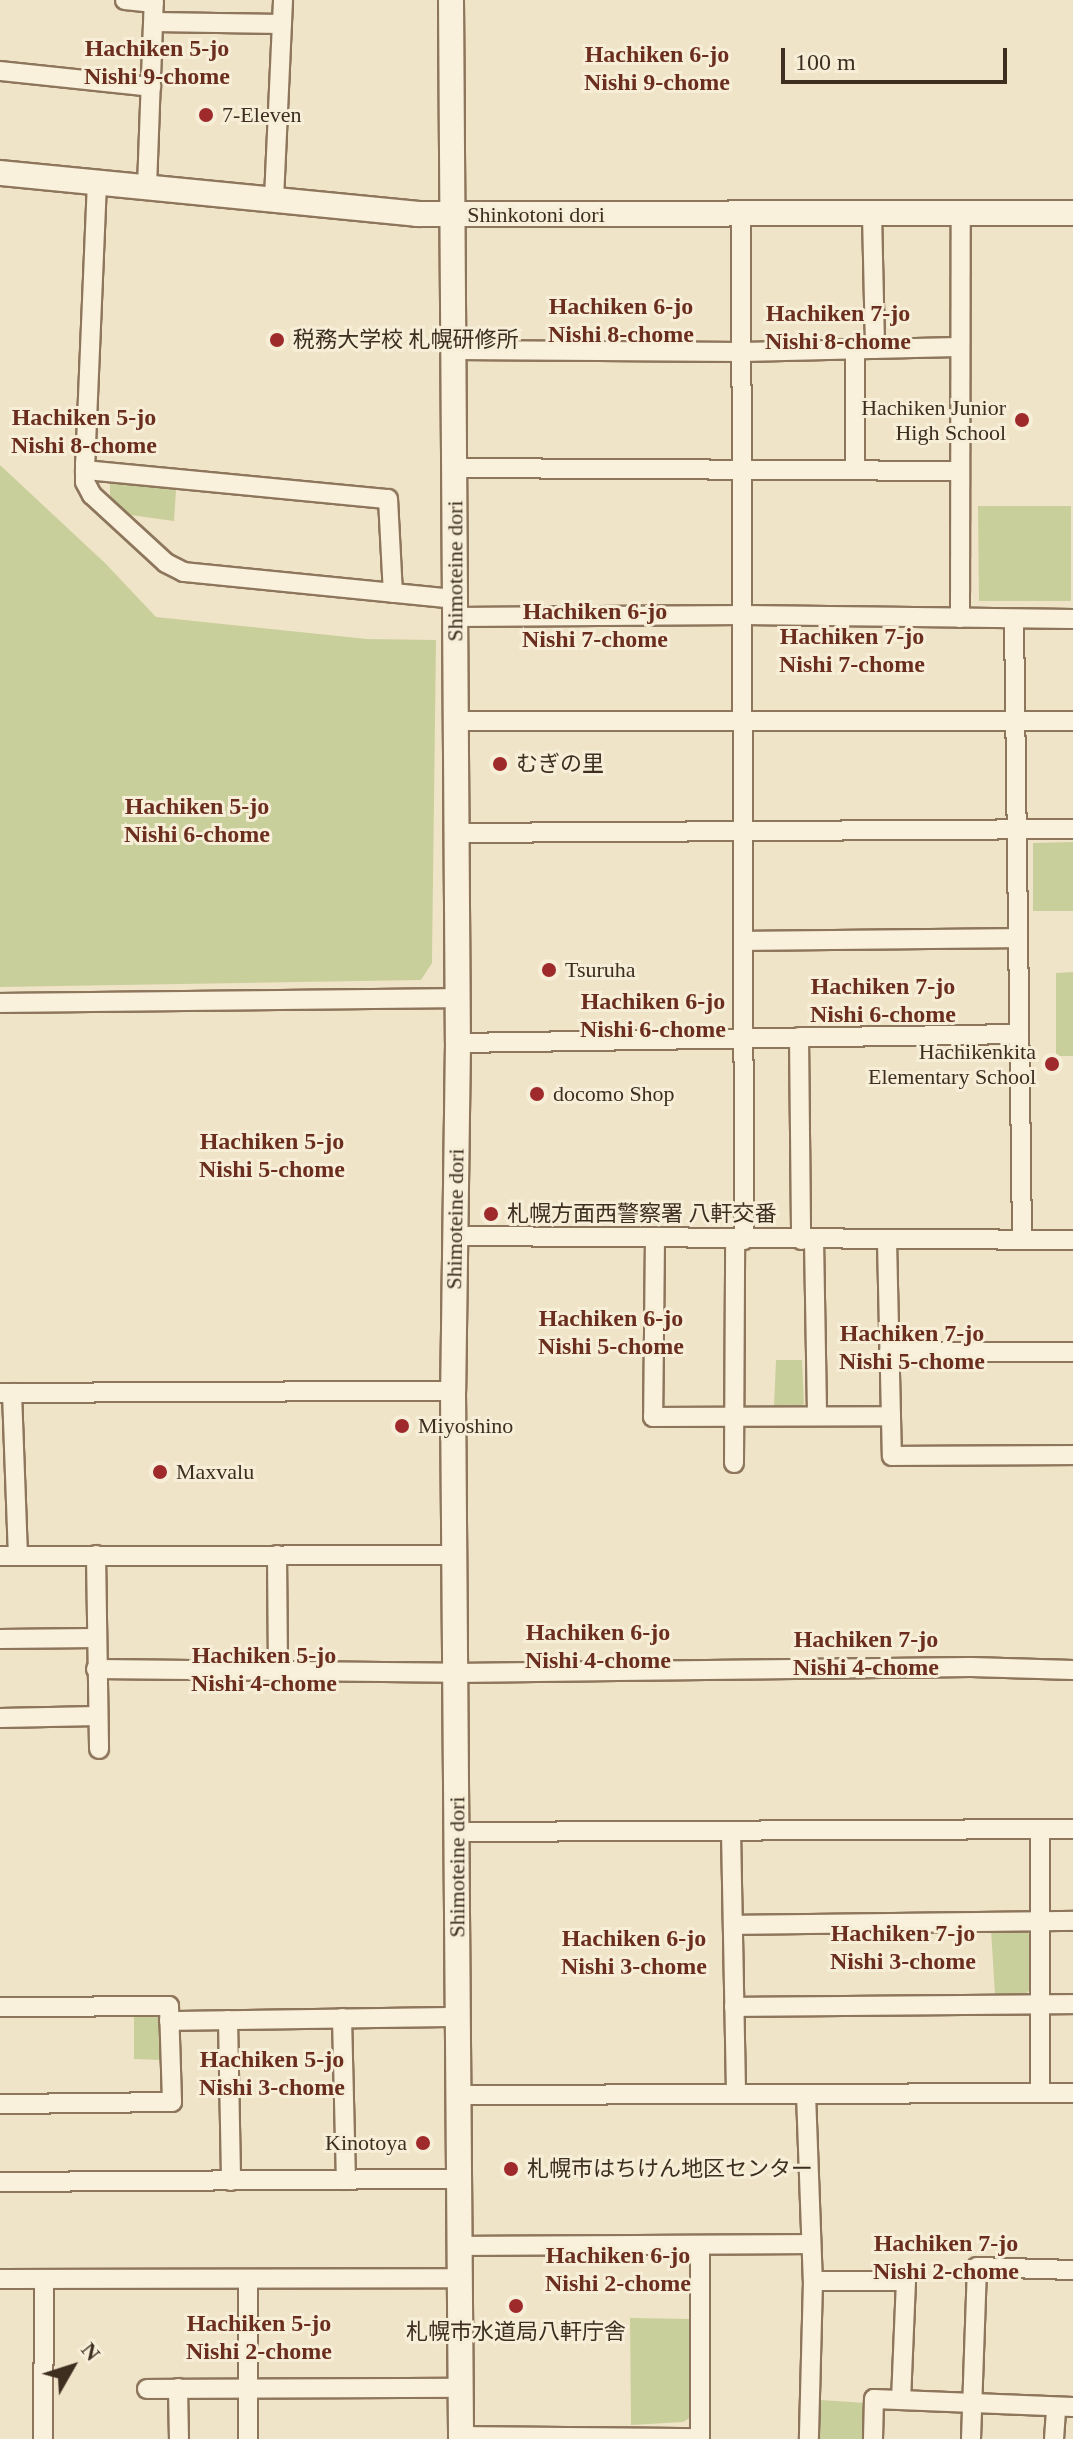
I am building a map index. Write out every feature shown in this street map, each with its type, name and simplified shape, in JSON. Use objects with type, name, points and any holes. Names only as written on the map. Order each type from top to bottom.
[{"type":"main road","name":"Shimoteine dori","points":[[451,0],[451,176],[456,350],[458,1043],[453,1391],[461,2438]]},
{"type":"main road","name":"Shinkotoni dori","points":[[0,173],[454,215],[1073,213]]},
{"type":"street","points":[[125,0],[154,8],[282,24]]},
{"type":"street","points":[[274,199],[283,0]]},
{"type":"street","points":[[147,187],[154,8]]},
{"type":"street","points":[[0,71],[151,87]]},
{"type":"street","points":[[97,182],[85,482],[92,495],[166,563],[184,572],[393,593],[455,608],[1073,619]]},
{"type":"street","points":[[960,618],[961,213]]},
{"type":"street","points":[[872,214],[875,349]]},
{"type":"street","points":[[734,1463],[732,1417],[744,1038],[741,215]]},
{"type":"street","points":[[456,350],[742,352],[960,347]]},
{"type":"street","points":[[855,349],[855,470]]},
{"type":"street","points":[[455,468],[960,471]]},
{"type":"street","points":[[85,470],[388,499],[393,593]]},
{"type":"street","points":[[1014,619],[1022,1240]]},
{"type":"street","points":[[455,721],[1073,721]]},
{"type":"street","points":[[456,833],[1073,829]]},
{"type":"street","points":[[744,941],[1018,938]]},
{"type":"street","points":[[0,1003],[457,998]]},
{"type":"street","points":[[458,1043],[1019,1034]]},
{"type":"street","points":[[799,1037],[817,1416]]},
{"type":"street","points":[[455,1236],[1073,1240]]},
{"type":"street","points":[[655,1238],[653,1417],[891,1416]]},
{"type":"street","points":[[887,1241],[892,1456],[1073,1455]]},
{"type":"street","points":[[889,1352],[1073,1352]]},
{"type":"street","points":[[453,1391],[6,1393],[9,1556],[454,1555]]},
{"type":"street","points":[[96,1555],[99,1749]]},
{"type":"street","points":[[277,1555],[278,1671]]},
{"type":"street","points":[[0,1639],[96,1638]]},
{"type":"street","points":[[96,1669],[455,1673],[955,1667],[1073,1670]]},
{"type":"street","points":[[0,1718],[98,1716]]},
{"type":"street","points":[[1040,1829],[1040,2093]]},
{"type":"street","points":[[457,1832],[1073,1829]]},
{"type":"street","points":[[731,1831],[736,2094]]},
{"type":"street","points":[[733,1925],[1073,1921]]},
{"type":"street","points":[[734,2007],[1073,2004]]},
{"type":"street","points":[[0,2007],[169,2006],[172,2102],[0,2104]]},
{"type":"street","points":[[169,2021],[458,2017]]},
{"type":"street","points":[[342,2018],[346,2180]]},
{"type":"street","points":[[228,2020],[231,2181]]},
{"type":"street","points":[[459,2095],[1073,2093]]},
{"type":"street","points":[[806,2094],[813,2281],[809,2439]]},
{"type":"street","points":[[0,2182],[459,2179]]},
{"type":"street","points":[[459,2246],[811,2244]]},
{"type":"street","points":[[461,2438],[700,2439],[700,2247]]},
{"type":"street","points":[[971,2439],[977,2267],[1073,2270]]},
{"type":"street","points":[[0,2279],[460,2278]]},
{"type":"street","points":[[43,2439],[44,2279]]},
{"type":"street","points":[[248,2279],[248,2439]]},
{"type":"street","points":[[813,2281],[906,2281],[901,2400]]},
{"type":"street","points":[[178,2388],[179,2439]]},
{"type":"street","points":[[147,2389],[461,2388]]},
{"type":"street","points":[[873,2439],[874,2399],[1064,2407],[1054,2439]]},
{"type":"green space","points":[[0,465],[106,564],[156,617],[367,639],[436,640],[432,963],[421,980],[0,987]]},
{"type":"green space","points":[[110,481],[176,490],[174,521],[123,514],[110,496]]},
{"type":"green space","points":[[978,506],[1071,506],[1071,601],[979,601]]},
{"type":"green space","points":[[1073,842],[1073,911],[1033,911],[1033,843]]},
{"type":"green space","points":[[1073,972],[1073,1056],[1056,1056],[1056,973]]},
{"type":"green space","points":[[776,1360],[802,1360],[804,1404],[800,1407],[774,1406]]},
{"type":"green space","points":[[991,1930],[1026,1930],[1031,1937],[1030,1990],[1023,1996],[995,1995]]},
{"type":"green space","points":[[134,2016],[160,2016],[161,2060],[134,2059]]},
{"type":"green space","points":[[630,2318],[692,2319],[690,2418],[683,2422],[631,2425]]},
{"type":"green space","points":[[820,2400],[866,2403],[866,2439],[819,2439]]},
{"type":"place","name":"7-Eleven","points":[[206,115]]},
{"type":"place","name":"税務大学校 札幌研修所","points":[[277,340]]},
{"type":"place","name":"Hachiken Junior High School","points":[[1022,420]]},
{"type":"place","name":"むぎの里","points":[[500,764]]},
{"type":"place","name":"Tsuruha","points":[[549,970]]},
{"type":"place","name":"Hachikenkita Elementary School","points":[[1052,1064]]},
{"type":"place","name":"docomo Shop","points":[[537,1094]]},
{"type":"place","name":"札幌方面西警察署 八軒交番","points":[[491,1214]]},
{"type":"place","name":"Miyoshino","points":[[402,1426]]},
{"type":"place","name":"Maxvalu","points":[[160,1472]]},
{"type":"place","name":"Kinotoya","points":[[423,2143]]},
{"type":"place","name":"札幌市はちけん地区センター","points":[[511,2169]]},
{"type":"place","name":"札幌市水道局八軒庁舎","points":[[516,2306]]},
{"type":"district","name":"Hachiken 5-jo Nishi 9-chome","points":[[157,63]]},
{"type":"district","name":"Hachiken 6-jo Nishi 9-chome","points":[[657,69]]},
{"type":"district","name":"Hachiken 6-jo Nishi 8-chome","points":[[621,321]]},
{"type":"district","name":"Hachiken 7-jo Nishi 8-chome","points":[[838,328]]},
{"type":"district","name":"Hachiken 5-jo Nishi 8-chome","points":[[84,432]]},
{"type":"district","name":"Hachiken 6-jo Nishi 7-chome","points":[[595,626]]},
{"type":"district","name":"Hachiken 7-jo Nishi 7-chome","points":[[852,651]]},
{"type":"district","name":"Hachiken 5-jo Nishi 6-chome","points":[[197,821]]},
{"type":"district","name":"Hachiken 7-jo Nishi 6-chome","points":[[883,1001]]},
{"type":"district","name":"Hachiken 6-jo Nishi 6-chome","points":[[653,1016]]},
{"type":"district","name":"Hachiken 5-jo Nishi 5-chome","points":[[272,1156]]},
{"type":"district","name":"Hachiken 6-jo Nishi 5-chome","points":[[611,1333]]},
{"type":"district","name":"Hachiken 7-jo Nishi 5-chome","points":[[912,1348]]},
{"type":"district","name":"Hachiken 6-jo Nishi 4-chome","points":[[598,1647]]},
{"type":"district","name":"Hachiken 7-jo Nishi 4-chome","points":[[866,1654]]},
{"type":"district","name":"Hachiken 5-jo Nishi 4-chome","points":[[264,1670]]},
{"type":"district","name":"Hachiken 7-jo Nishi 3-chome","points":[[903,1948]]},
{"type":"district","name":"Hachiken 6-jo Nishi 3-chome","points":[[634,1953]]},
{"type":"district","name":"Hachiken 5-jo Nishi 3-chome","points":[[272,2074]]},
{"type":"district","name":"Hachiken 7-jo Nishi 2-chome","points":[[946,2258]]},
{"type":"district","name":"Hachiken 6-jo Nishi 2-chome","points":[[618,2270]]},
{"type":"district","name":"Hachiken 5-jo Nishi 2-chome","points":[[259,2338]]}]
